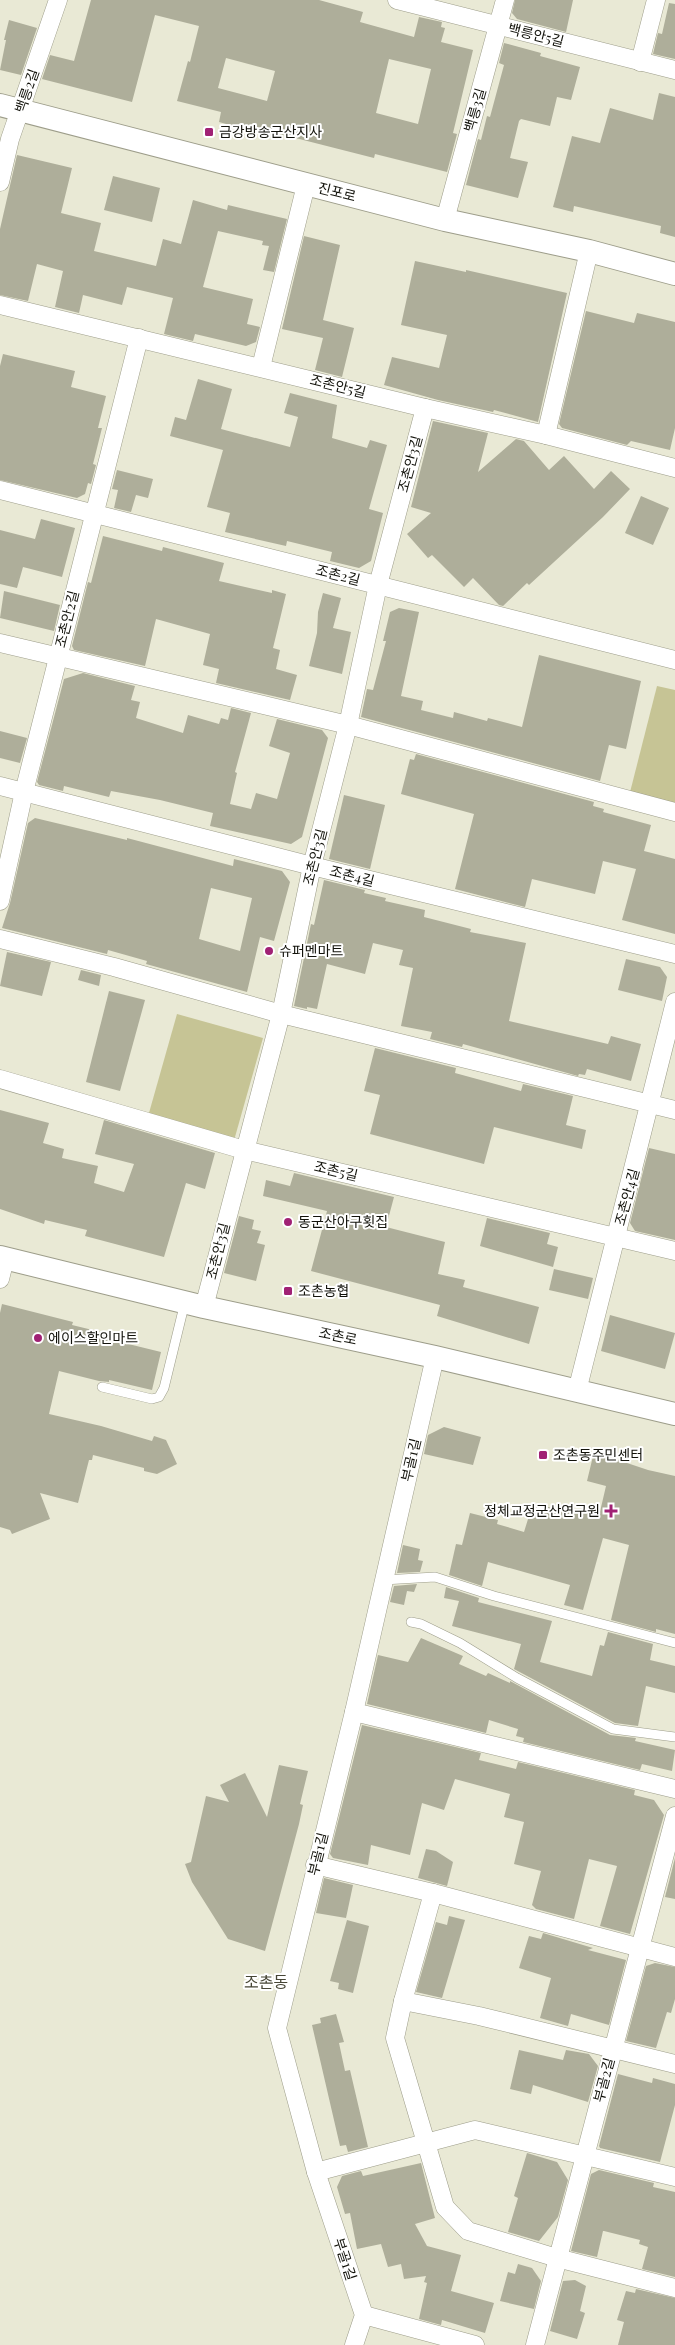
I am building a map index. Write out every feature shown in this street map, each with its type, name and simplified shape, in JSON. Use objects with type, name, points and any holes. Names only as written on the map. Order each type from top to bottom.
[{"type":"street","name":"백릉2길","points":[[0,182],[10,139],[10,108],[58,0]]},
{"type":"street","name":"백릉3길","points":[[444,220],[505,0]]},
{"type":"street","points":[[640,62],[656,0]]},
{"type":"street","name":"백릉안5길","points":[[407,1],[675,70]]},
{"type":"street","name":"진포로","points":[[10,108],[444,220],[589,251],[675,274]]},
{"type":"street","points":[[261,367],[306,184]]},
{"type":"street","points":[[546,435],[589,251]]},
{"type":"street","name":"조촌안5길","points":[[0,305],[425,408],[546,435],[675,468]]},
{"type":"street","name":"조촌안2길","points":[[0,901],[24,792],[139,338]]},
{"type":"street","name":"조촌안3길","points":[[194,1304],[244,1150],[281,1014],[312,866],[348,726],[378,585],[425,408]]},
{"type":"street","name":"조촌2길","points":[[0,490],[675,660]]},
{"type":"street","points":[[0,643],[348,726],[675,812]]},
{"type":"street","name":"조촌4길","points":[[0,786],[312,866],[675,954]]},
{"type":"street","points":[[0,939],[114,967],[281,1014],[675,1110]]},
{"type":"street","name":"조촌안4길","points":[[577,1391],[651,1104],[675,1002]]},
{"type":"street","name":"조촌5길","points":[[0,1079],[244,1150],[675,1251]]},
{"type":"street","name":"조촌로","points":[[2,1265],[194,1304],[435,1357],[675,1414]]},
{"type":"street","name":"부골1길","points":[[364,2315],[316,2172],[277,2028],[315,1865],[354,1712],[435,1357]]},
{"type":"street","points":[[354,1712],[675,1789]]},
{"type":"street","name":"부골2길","points":[[535,2345],[675,1816]]},
{"type":"street","points":[[315,1865],[433,1893],[675,1957]]},
{"type":"street","points":[[433,1893],[403,2001],[395,2038],[424,2142],[445,2207],[468,2231],[557,2258],[675,2288]]},
{"type":"street","points":[[403,2001],[479,2016],[675,2064]]},
{"type":"street","points":[[316,2172],[475,2130],[675,2177]]},
{"type":"street","points":[[354,2345],[364,2315],[475,2345]]},
{"type":"lane","points":[[102,1387],[152,1399],[159,1396],[164,1388],[194,1304]]},
{"type":"lane","points":[[383,1580],[434,1577],[494,1596],[675,1643]]},
{"type":"lane","points":[[410,1622],[422,1624],[460,1643],[517,1678],[613,1729],[675,1738]]},
{"type":"shaded area","points":[[657,686],[675,690],[675,819],[626,808]]},
{"type":"shaded area","points":[[177,1014],[263,1038],[233,1144],[147,1120]]},
{"type":"building","points":[[91,0],[319,0],[363,12],[360,22],[414,37],[419,17],[442,22],[441,27],[445,28],[441,42],[473,50],[453,133],[457,134],[447,172],[375,154],[374,158],[256,128],[255,132],[219,122],[221,112],[177,101],[199,26],[155,15],[132,102],[42,79],[50,55],[74,61]],"holes":[[[226,58],[275,71],[267,101],[218,88]],[[389,59],[431,69],[418,124],[376,113]]]},
{"type":"building","points":[[515,0],[573,0],[566,32],[517,19],[512,13]]},
{"type":"building","points":[[669,3],[675,4],[675,59],[653,54],[658,33],[662,34]]},
{"type":"building","points":[[9,20],[37,28],[21,75],[0,70]]},
{"type":"building","points":[[504,43],[541,53],[540,56],[580,67],[571,100],[557,97],[550,126],[521,119],[519,121],[510,158],[528,162],[518,198],[466,185],[478,139],[481,140],[487,116],[490,117],[504,65],[499,63]]},
{"type":"building","points":[[659,93],[675,97],[675,237],[660,233],[661,226],[574,206],[573,212],[553,207],[572,136],[600,143],[610,108],[653,120]]},
{"type":"building","points":[[17,155],[72,168],[61,213],[101,223],[94,251],[156,266],[163,239],[181,244],[193,200],[227,210],[228,205],[287,219],[274,272],[263,270],[269,246],[262,245],[263,241],[218,231],[203,287],[253,299],[247,324],[260,327],[256,342],[246,346],[195,334],[193,341],[164,334],[173,298],[127,287],[122,305],[83,295],[79,313],[55,307],[63,271],[37,264],[28,301],[0,295],[0,229]]},
{"type":"building","points":[[113,176],[160,188],[152,222],[104,210]]},
{"type":"building","points":[[304,236],[340,245],[323,320],[354,328],[342,377],[315,370],[323,338],[282,329]]},
{"type":"building","points":[[415,261],[466,272],[466,270],[567,293],[538,422],[494,410],[493,412],[438,400],[384,385],[392,357],[439,368],[447,335],[401,325]]},
{"type":"building","points":[[586,311],[634,323],[637,313],[675,322],[675,428],[670,450],[631,441],[627,445],[562,428],[559,424]]},
{"type":"building","points":[[3,354],[75,371],[71,387],[106,396],[98,428],[102,428],[93,464],[96,465],[91,484],[88,483],[85,494],[77,498],[0,480],[0,366]]},
{"type":"building","points":[[198,379],[232,389],[221,429],[290,447],[298,417],[284,413],[290,393],[337,405],[332,438],[367,448],[370,440],[387,445],[369,509],[383,513],[371,561],[359,568],[330,561],[332,552],[287,541],[286,546],[225,532],[230,513],[207,507],[223,450],[170,436],[175,417],[186,420]]},
{"type":"building","points":[[433,421],[488,433],[478,472],[516,439],[524,441],[549,470],[564,456],[594,489],[611,471],[630,489],[603,517],[529,585],[527,583],[503,606],[499,605],[473,578],[464,587],[432,555],[428,558],[407,534],[431,513],[411,507]]},
{"type":"building","points":[[117,470],[153,479],[148,498],[136,495],[131,512],[114,508],[118,490],[112,489]]},
{"type":"building","points":[[641,496],[669,508],[653,545],[625,533]]},
{"type":"building","points":[[41,519],[75,528],[62,577],[23,567],[17,588],[0,584],[0,530],[35,539]]},
{"type":"building","points":[[103,536],[162,551],[163,547],[224,563],[219,581],[272,593],[272,590],[286,594],[273,648],[280,650],[276,669],[297,675],[290,700],[216,683],[219,669],[203,665],[210,634],[156,619],[145,666],[74,650],[72,646],[88,582],[91,583]]},
{"type":"building","points":[[4,591],[60,605],[54,631],[0,618]]},
{"type":"building","points":[[323,593],[341,598],[333,628],[351,632],[342,674],[309,666],[317,633],[318,612]]},
{"type":"building","points":[[399,608],[419,612],[401,696],[423,701],[421,710],[453,718],[454,712],[487,721],[488,718],[522,727],[539,655],[641,681],[626,749],[609,745],[600,781],[361,717],[367,689],[373,690],[386,641],[383,641],[390,612]]},
{"type":"building","points":[[83,673],[135,686],[131,700],[140,702],[136,718],[183,733],[188,715],[219,724],[221,718],[228,720],[231,708],[251,713],[235,772],[237,773],[230,804],[251,809],[256,793],[277,799],[290,753],[269,746],[277,719],[322,730],[328,738],[302,837],[291,844],[210,826],[213,813],[160,800],[111,791],[109,797],[64,786],[63,791],[39,785],[37,782],[64,679]]},
{"type":"building","points":[[0,731],[27,738],[20,763],[0,758]]},
{"type":"building","points":[[416,754],[594,802],[593,806],[604,809],[603,812],[651,825],[644,851],[675,859],[675,934],[622,920],[636,869],[603,861],[595,894],[532,879],[525,907],[455,889],[474,814],[401,794],[410,759],[414,760]]},
{"type":"building","points":[[344,795],[385,805],[370,869],[329,859]]},
{"type":"building","points":[[35,818],[127,840],[127,838],[233,866],[234,859],[282,871],[290,882],[274,941],[260,937],[247,992],[146,964],[147,961],[108,950],[107,954],[2,928],[10,903],[28,823]],"holes":[[[211,888],[252,898],[240,951],[199,939]]]},
{"type":"building","points":[[324,880],[365,890],[364,893],[386,898],[385,901],[425,910],[424,917],[471,929],[470,932],[526,943],[509,1021],[608,1044],[611,1036],[641,1044],[631,1081],[587,1069],[585,1075],[579,1074],[578,1076],[463,1044],[462,1047],[430,1039],[432,1032],[401,1026],[413,968],[399,965],[403,950],[373,943],[365,974],[327,964],[317,1009],[294,1006],[311,924],[314,925]]},
{"type":"building","points":[[7,952],[51,962],[42,996],[0,986]]},
{"type":"building","points":[[626,959],[660,967],[667,977],[662,1001],[618,990]]},
{"type":"building","points":[[81,970],[101,975],[99,986],[78,980]]},
{"type":"building","points":[[109,991],[145,1000],[120,1091],[86,1082]]},
{"type":"building","points":[[375,1048],[456,1068],[455,1073],[521,1091],[523,1084],[573,1096],[566,1125],[586,1130],[582,1149],[494,1127],[484,1164],[370,1134],[380,1095],[364,1091]]},
{"type":"building","points":[[0,1110],[49,1123],[43,1143],[64,1149],[62,1158],[98,1166],[94,1183],[124,1192],[134,1164],[95,1154],[104,1120],[215,1153],[205,1189],[186,1183],[164,1257],[85,1236],[87,1230],[45,1220],[44,1224],[0,1209]]},
{"type":"building","points":[[649,1148],[675,1154],[675,1240],[635,1231],[630,1223]]},
{"type":"building","points":[[294,1173],[394,1197],[386,1227],[445,1242],[438,1274],[465,1280],[463,1287],[539,1307],[529,1344],[437,1316],[440,1305],[311,1271],[327,1211],[263,1196],[266,1180],[290,1186]]},
{"type":"building","points":[[239,1216],[254,1220],[252,1229],[261,1231],[257,1243],[265,1245],[256,1281],[224,1273]]},
{"type":"building","points":[[487,1218],[550,1233],[547,1244],[558,1247],[553,1267],[480,1246]]},
{"type":"building","points":[[554,1269],[593,1278],[588,1299],[549,1290]]},
{"type":"building","points":[[2,1304],[73,1322],[72,1325],[109,1334],[108,1339],[161,1352],[152,1390],[109,1380],[109,1382],[99,1381],[59,1371],[49,1414],[101,1426],[152,1441],[154,1436],[166,1440],[177,1464],[157,1474],[144,1471],[144,1468],[93,1455],[92,1460],[89,1460],[78,1503],[40,1493],[50,1519],[12,1534],[10,1530],[0,1527],[0,1313]]},
{"type":"building","points":[[610,1315],[675,1333],[665,1369],[601,1351]]},
{"type":"building","points":[[444,1427],[481,1437],[473,1465],[424,1454],[428,1435]]},
{"type":"building","points":[[594,1452],[648,1470],[675,1476],[675,1634],[656,1629],[656,1632],[611,1620],[629,1545],[603,1538],[583,1610],[564,1605],[570,1585],[488,1562],[482,1586],[449,1575],[456,1544],[462,1545],[470,1513],[498,1520],[497,1524],[524,1532],[533,1503],[556,1509],[558,1504],[599,1516],[606,1486],[587,1481]]},
{"type":"building","points":[[403,1545],[420,1549],[418,1560],[423,1561],[420,1572],[397,1573]]},
{"type":"building","points":[[417,1584],[414,1592],[407,1591],[404,1605],[390,1602],[394,1586]]},
{"type":"building","points":[[446,1587],[479,1598],[478,1602],[552,1621],[540,1662],[592,1676],[600,1645],[604,1646],[608,1632],[653,1644],[650,1660],[675,1666],[675,1693],[646,1686],[638,1726],[615,1723],[514,1669],[521,1644],[452,1626],[459,1601],[444,1598]]},
{"type":"building","points":[[421,1638],[463,1656],[459,1664],[486,1676],[488,1673],[510,1683],[510,1681],[610,1735],[636,1738],[635,1741],[675,1750],[672,1771],[642,1764],[640,1770],[523,1742],[524,1738],[516,1736],[518,1729],[489,1720],[486,1733],[367,1704],[378,1655],[408,1662]]},
{"type":"building","points":[[362,1725],[481,1753],[479,1760],[516,1769],[518,1762],[635,1790],[634,1795],[654,1800],[664,1815],[630,1934],[600,1926],[617,1866],[589,1859],[574,1919],[536,1909],[532,1905],[541,1871],[514,1864],[524,1822],[504,1817],[510,1794],[455,1779],[444,1810],[422,1803],[410,1855],[371,1845],[368,1865],[333,1858],[330,1854]]},
{"type":"building","points":[[279,1765],[308,1771],[300,1804],[303,1805],[299,1824],[265,1951],[228,1939],[192,1882],[185,1864],[191,1862],[206,1796],[229,1802],[220,1785],[245,1773],[267,1817]]},
{"type":"building","points":[[426,1849],[436,1851],[453,1862],[447,1886],[418,1878]]},
{"type":"building","points":[[675,1858],[675,1899],[665,1897]]},
{"type":"building","points":[[324,1878],[353,1885],[346,1918],[316,1913]]},
{"type":"building","points":[[449,1916],[465,1920],[442,1998],[416,1992],[436,1922],[447,1925]]},
{"type":"building","points":[[347,1920],[369,1926],[353,1993],[338,1989],[339,1983],[330,1981]]},
{"type":"building","points":[[543,1933],[593,1948],[588,1950],[626,1960],[609,2025],[571,2014],[568,2026],[540,2018],[551,1978],[519,1968],[529,1936],[541,1939]]},
{"type":"building","points":[[655,1963],[675,1967],[675,1999],[671,2013],[667,2012],[656,2048],[626,2041],[646,1966]]},
{"type":"building","points":[[336,2014],[344,2042],[339,2043],[345,2071],[350,2070],[368,2147],[348,2152],[346,2145],[340,2146],[312,2025],[321,2023],[320,2018]]},
{"type":"building","points":[[519,2050],[563,2060],[566,2050],[589,2054],[598,2066],[588,2102],[533,2085],[531,2094],[510,2089]]},
{"type":"building","points":[[618,2074],[652,2083],[653,2078],[675,2084],[675,2105],[660,2162],[600,2148],[599,2146]]},
{"type":"building","points":[[527,2153],[557,2162],[568,2180],[558,2217],[539,2241],[508,2232],[518,2198],[514,2196]]},
{"type":"building","points":[[421,2163],[435,2218],[415,2224],[427,2246],[461,2255],[451,2291],[494,2303],[485,2333],[442,2320],[441,2325],[419,2319],[427,2283],[424,2282],[426,2276],[404,2279],[401,2264],[388,2267],[381,2244],[357,2249],[350,2213],[345,2214],[337,2187],[342,2176],[361,2171],[363,2176]]},
{"type":"building","points":[[599,2170],[654,2183],[653,2187],[675,2192],[675,2277],[642,2269],[648,2247],[639,2244],[640,2240],[604,2231],[597,2257],[571,2251],[591,2174]]},
{"type":"building","points":[[518,2264],[532,2268],[541,2281],[534,2309],[500,2301],[508,2272],[515,2274]]},
{"type":"building","points":[[575,2280],[586,2286],[580,2311],[585,2313],[577,2339],[550,2331],[563,2281]]},
{"type":"building","points":[[636,2289],[675,2298],[675,2345],[618,2345],[624,2322],[617,2320],[626,2291],[635,2293]]},
{"type":"place","name":"금강방송군산지사","points":[[209,132]]},
{"type":"place","name":"슈퍼멘마트","points":[[269,951]]},
{"type":"place","name":"동군산아구횟집","points":[[288,1222]]},
{"type":"place","name":"조촌농협","points":[[288,1291]]},
{"type":"place","name":"에이스할인마트","points":[[38,1338]]},
{"type":"place","name":"조촌동주민센터","points":[[543,1455]]},
{"type":"place","name":"정체교정군산연구원","points":[[611,1511]]},
{"type":"district","name":"조촌동","points":[[266,1982]]}]
